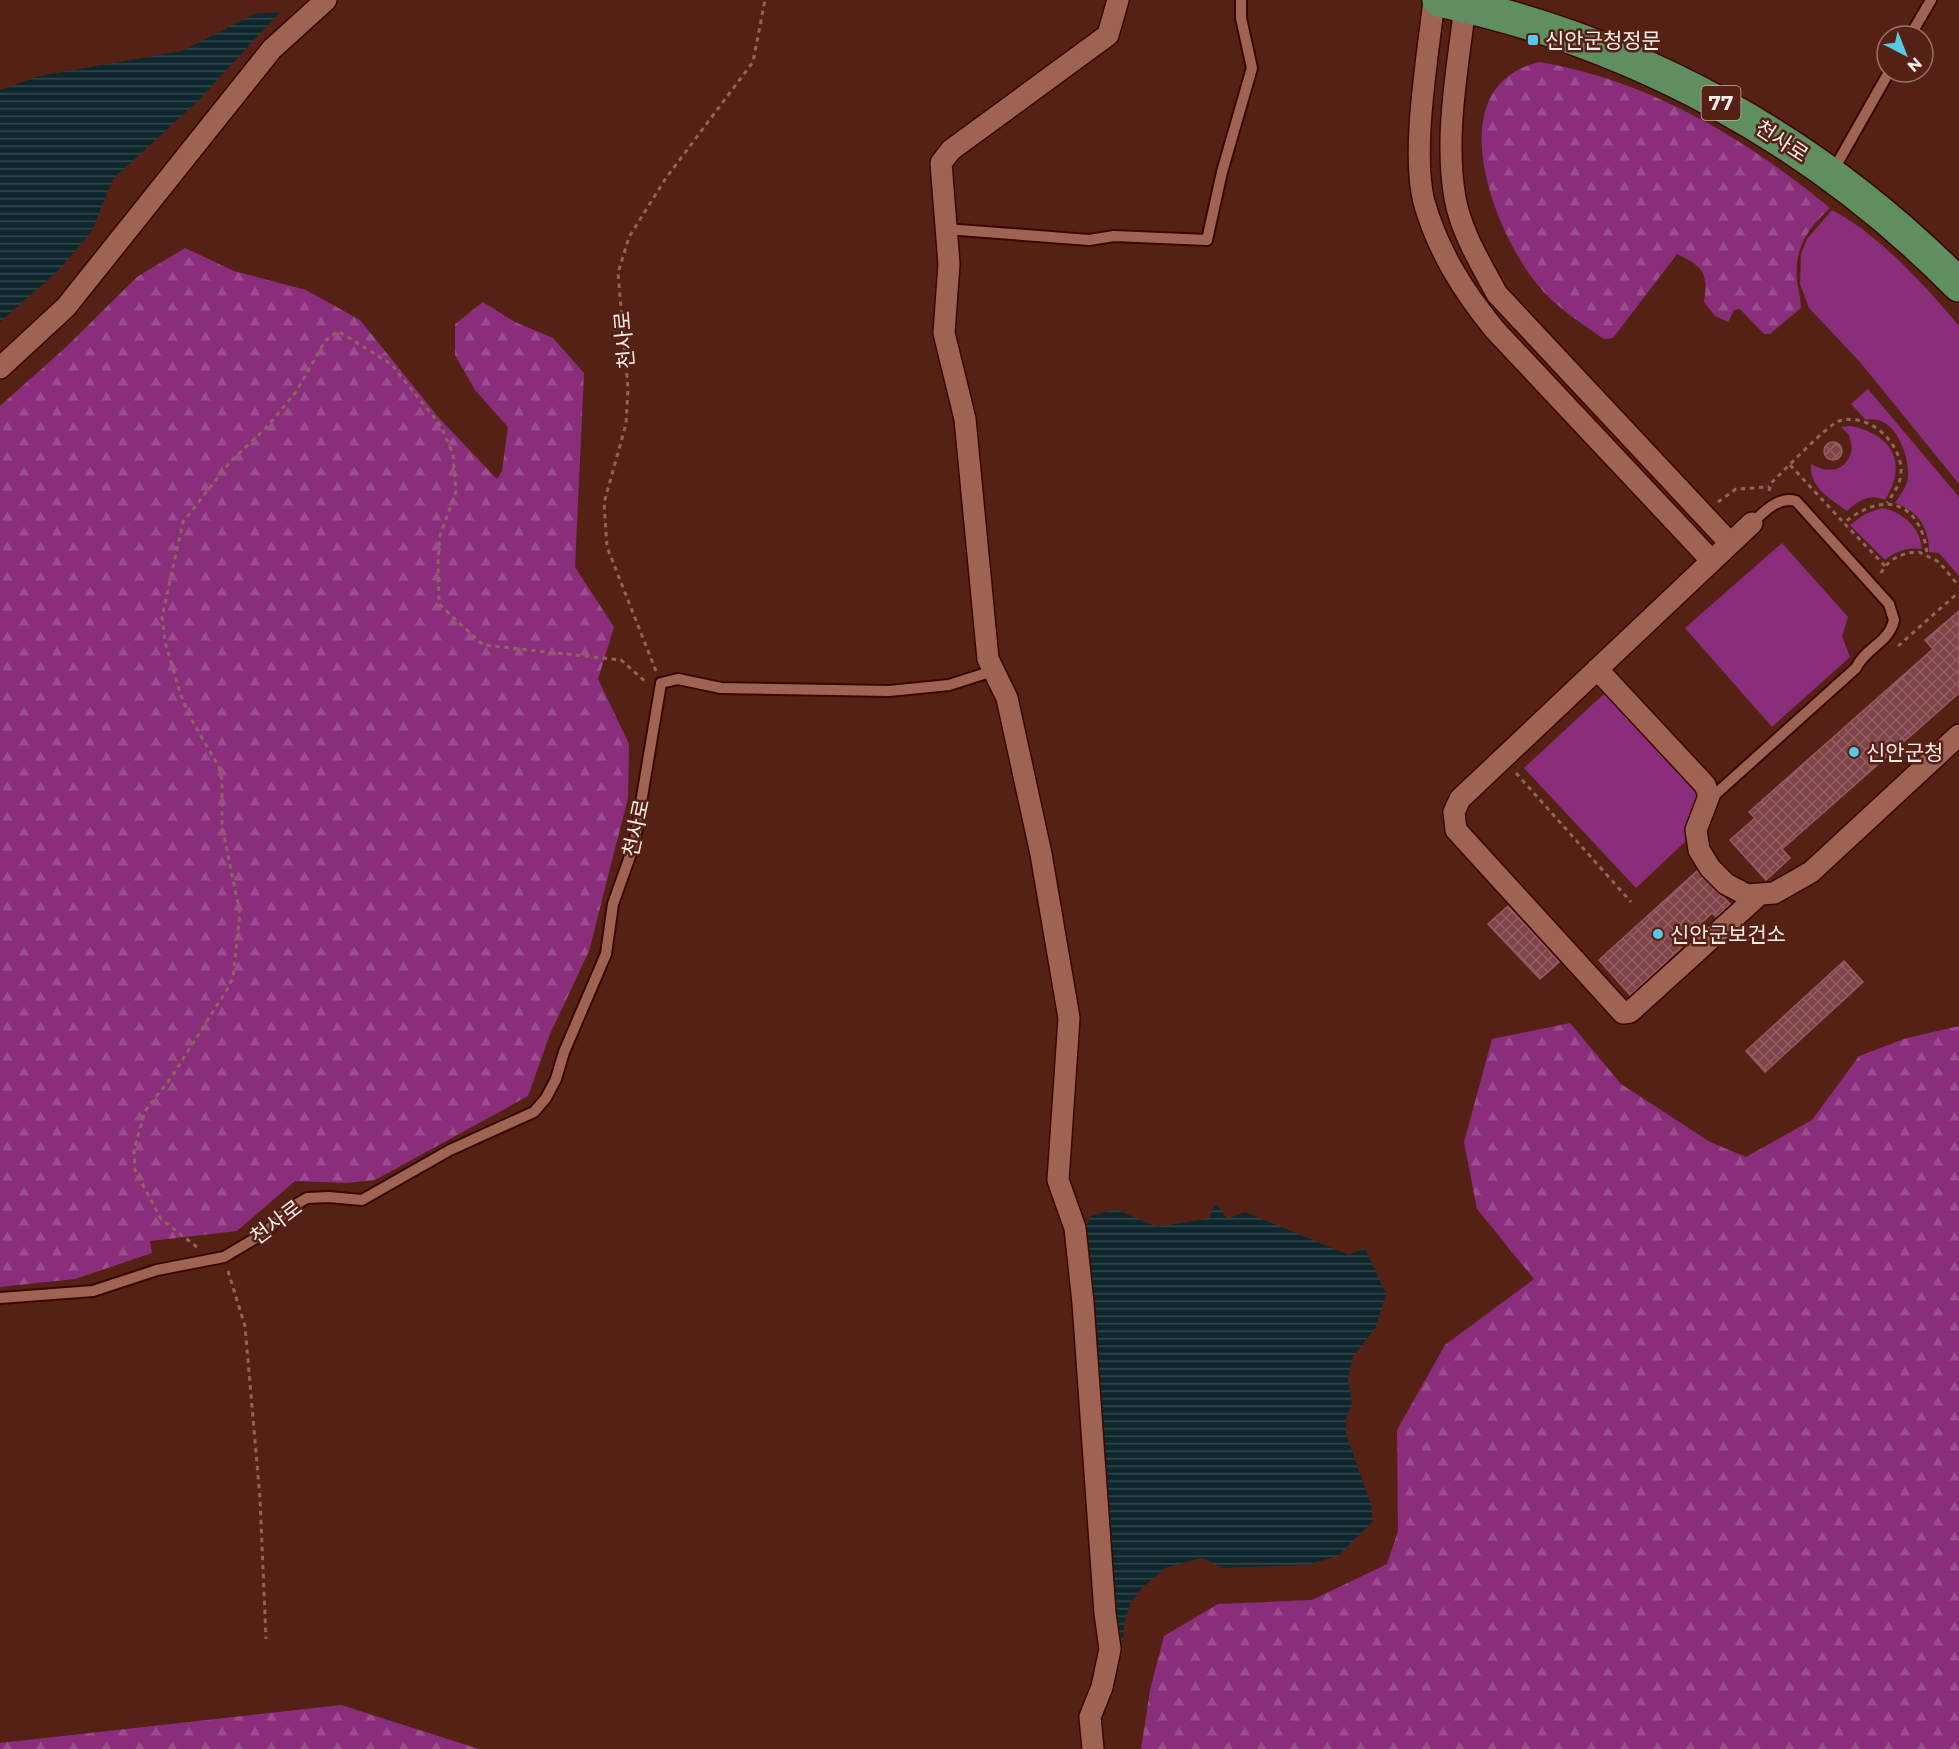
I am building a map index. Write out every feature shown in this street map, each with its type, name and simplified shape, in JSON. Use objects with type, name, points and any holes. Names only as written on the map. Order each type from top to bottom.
[{"type":"main road","name":"천사로","points":[[1446,2],[1565,34],[1673,79],[1729,107],[1831,174],[1882,212],[1959,285]]},
{"type":"street","points":[[0,368],[66,307],[272,49],[326,0]]},
{"type":"street","points":[[1093,1749],[1090,1717],[1102,1687],[1110,1648],[1105,1613],[1075,1228],[1058,1180],[1069,1018],[1038,843],[1006,698],[988,659],[964,419],[944,333],[949,264],[941,163],[951,150],[1108,35],[1118,0]]},
{"type":"street","points":[[1446,2],[1451,156],[1455,200],[1472,249],[1497,294],[1730,543]]},
{"type":"street","points":[[1446,2],[1420,157],[1424,201],[1441,250],[1466,295],[1496,330],[1712,561]]},
{"type":"street","points":[[1752,523],[1460,799],[1454,812],[1456,830],[1623,1013],[1630,1012],[1760,894]]},
{"type":"street","points":[[1598,669],[1705,785],[1708,801],[1696,830],[1700,850],[1710,868],[1726,884],[1747,895],[1774,893],[1811,873],[1959,735]]},
{"type":"lane","points":[[946,229],[1089,240],[1114,236],[1207,240],[1222,172],[1252,68],[1241,18],[1241,0]]},
{"type":"lane","points":[[1917,24],[1931,0]]},
{"type":"lane","points":[[1831,174],[1882,84]]},
{"type":"lane","points":[[1708,801],[1856,668],[1860,661],[1886,638],[1894,620],[1888,604],[1796,501],[1789,500],[1769,507],[1752,523]]},
{"type":"lane","points":[[660,687],[678,679],[721,688],[890,691],[949,685],[993,670]]},
{"type":"lane","name":"천사로","points":[[0,1298],[93,1291],[157,1270],[224,1257],[266,1232],[288,1209],[307,1198],[362,1200],[450,1150],[534,1112],[546,1098],[606,954],[613,904],[627,869],[636,834],[660,687]]},
{"type":"path","name":"천사로","points":[[660,687],[606,547],[604,503],[626,424],[628,388],[618,273],[630,237],[666,178],[753,62],[765,0]]},
{"type":"path","points":[[212,1260],[161,1219],[135,1170],[134,1150],[145,1111],[177,1069],[233,977],[240,913],[222,826],[222,781],[219,767],[190,717],[180,693],[165,642],[162,617],[183,522],[230,462],[266,428],[296,392],[325,341],[338,331],[391,364],[441,426],[453,454],[456,492],[440,536],[438,563],[440,604],[483,645],[621,660],[660,687]]},
{"type":"path","points":[[1781,502],[1769,487],[1840,421],[1853,421],[1873,426],[1893,444],[1901,466],[1899,483],[1887,503]]},
{"type":"path","points":[[1791,465],[1885,566]]},
{"type":"path","points":[[1844,523],[1868,506],[1887,503],[1906,511],[1915,520],[1922,530],[1927,554]]},
{"type":"path","points":[[1877,592],[1885,566],[1896,558],[1911,552],[1927,554],[1939,562],[1959,586]]},
{"type":"path","points":[[1503,759],[1631,902]]},
{"type":"path","points":[[224,1257],[245,1326],[260,1498],[266,1639]]},
{"type":"green space","points":[[1540,62],[1620,83],[1694,116],[1764,158],[1830,208],[1809,232],[1800,249],[1797,281],[1801,308],[1770,334],[1764,334],[1740,309],[1734,310],[1728,322],[1715,316],[1704,302],[1705,284],[1702,271],[1692,262],[1677,254],[1613,338],[1604,339],[1551,300],[1520,260],[1504,230],[1491,196],[1483,161],[1482,128],[1490,99],[1508,76]]},
{"type":"green space","points":[[1832,210],[1884,247],[1917,278],[1959,326],[1959,484],[1860,362],[1809,308],[1800,284],[1801,254],[1807,239]]},
{"type":"green space","points":[[185,248],[234,271],[306,290],[360,320],[439,418],[497,479],[502,471],[508,427],[475,390],[455,355],[455,324],[483,302],[515,322],[553,338],[584,373],[575,567],[614,627],[598,679],[629,744],[628,798],[589,951],[550,1034],[528,1096],[375,1180],[346,1183],[295,1181],[237,1231],[150,1241],[152,1253],[75,1279],[0,1287],[0,406],[65,348],[137,277]]},
{"type":"green space","points":[[1868,389],[1959,497],[1959,576],[1939,553],[1929,552],[1927,535],[1916,515],[1895,503],[1908,478],[1906,458],[1892,429],[1885,423],[1866,420],[1851,404]]},
{"type":"green space","points":[[1851,426],[1877,436],[1886,444],[1892,452],[1895,474],[1892,487],[1885,500],[1874,497],[1865,499],[1847,511],[1817,486],[1811,472],[1811,464],[1831,470],[1842,466],[1847,461],[1852,447],[1849,435],[1841,427]]},
{"type":"green space","points":[[1882,508],[1897,513],[1914,527],[1922,549],[1902,550],[1885,560],[1850,525],[1865,514]]},
{"type":"green space","points":[[1782,543],[1848,617],[1842,636],[1850,657],[1772,727],[1685,628]]},
{"type":"green space","points":[[1606,692],[1699,792],[1688,839],[1636,888],[1524,768]]},
{"type":"green space","points":[[1570,1023],[1621,1084],[1710,1142],[1746,1157],[1812,1120],[1859,1056],[1907,1038],[1959,1026],[1959,1749],[1141,1749],[1150,1690],[1164,1636],[1218,1604],[1312,1600],[1387,1564],[1398,1531],[1397,1430],[1445,1345],[1534,1279],[1477,1209],[1464,1142],[1492,1039]]},
{"type":"green space","points":[[341,1705],[479,1749],[0,1749],[0,1743]]},
{"type":"water","points":[[280,12],[199,100],[113,179],[92,231],[59,270],[0,322],[0,90],[39,76],[182,51],[254,14]]},
{"type":"water","points":[[1216,1203],[1227,1219],[1245,1212],[1349,1255],[1365,1248],[1386,1294],[1375,1329],[1353,1356],[1348,1379],[1352,1404],[1346,1419],[1346,1434],[1371,1504],[1373,1521],[1338,1556],[1307,1565],[1223,1568],[1202,1558],[1165,1568],[1142,1588],[1131,1602],[1124,1623],[1123,1644],[1114,1613],[1083,1231],[1091,1216],[1115,1209],[1157,1227],[1209,1218]]},
{"type":"building","points":[[1833,442],[1839,445],[1842,451],[1839,457],[1833,460],[1827,457],[1824,451],[1827,445]]},
{"type":"building","name":"신안군청","points":[[1959,611],[1959,693],[1782,849],[1790,858],[1766,880],[1730,840],[1755,818],[1749,812],[1933,649],[1925,640]]},
{"type":"building","name":"신안군보건소","points":[[1697,871],[1730,904],[1716,917],[1712,913],[1679,944],[1682,947],[1630,995],[1599,960]]},
{"type":"building","points":[[1508,906],[1559,962],[1540,979],[1488,924]]},
{"type":"building","points":[[1844,961],[1863,982],[1765,1072],[1746,1051]]},
{"type":"place","name":"신안군청정문","points":[[1533,40]]},
{"type":"place","name":"신안군청","points":[[1854,752]]},
{"type":"place","name":"신안군보건소","points":[[1658,934]]}]
